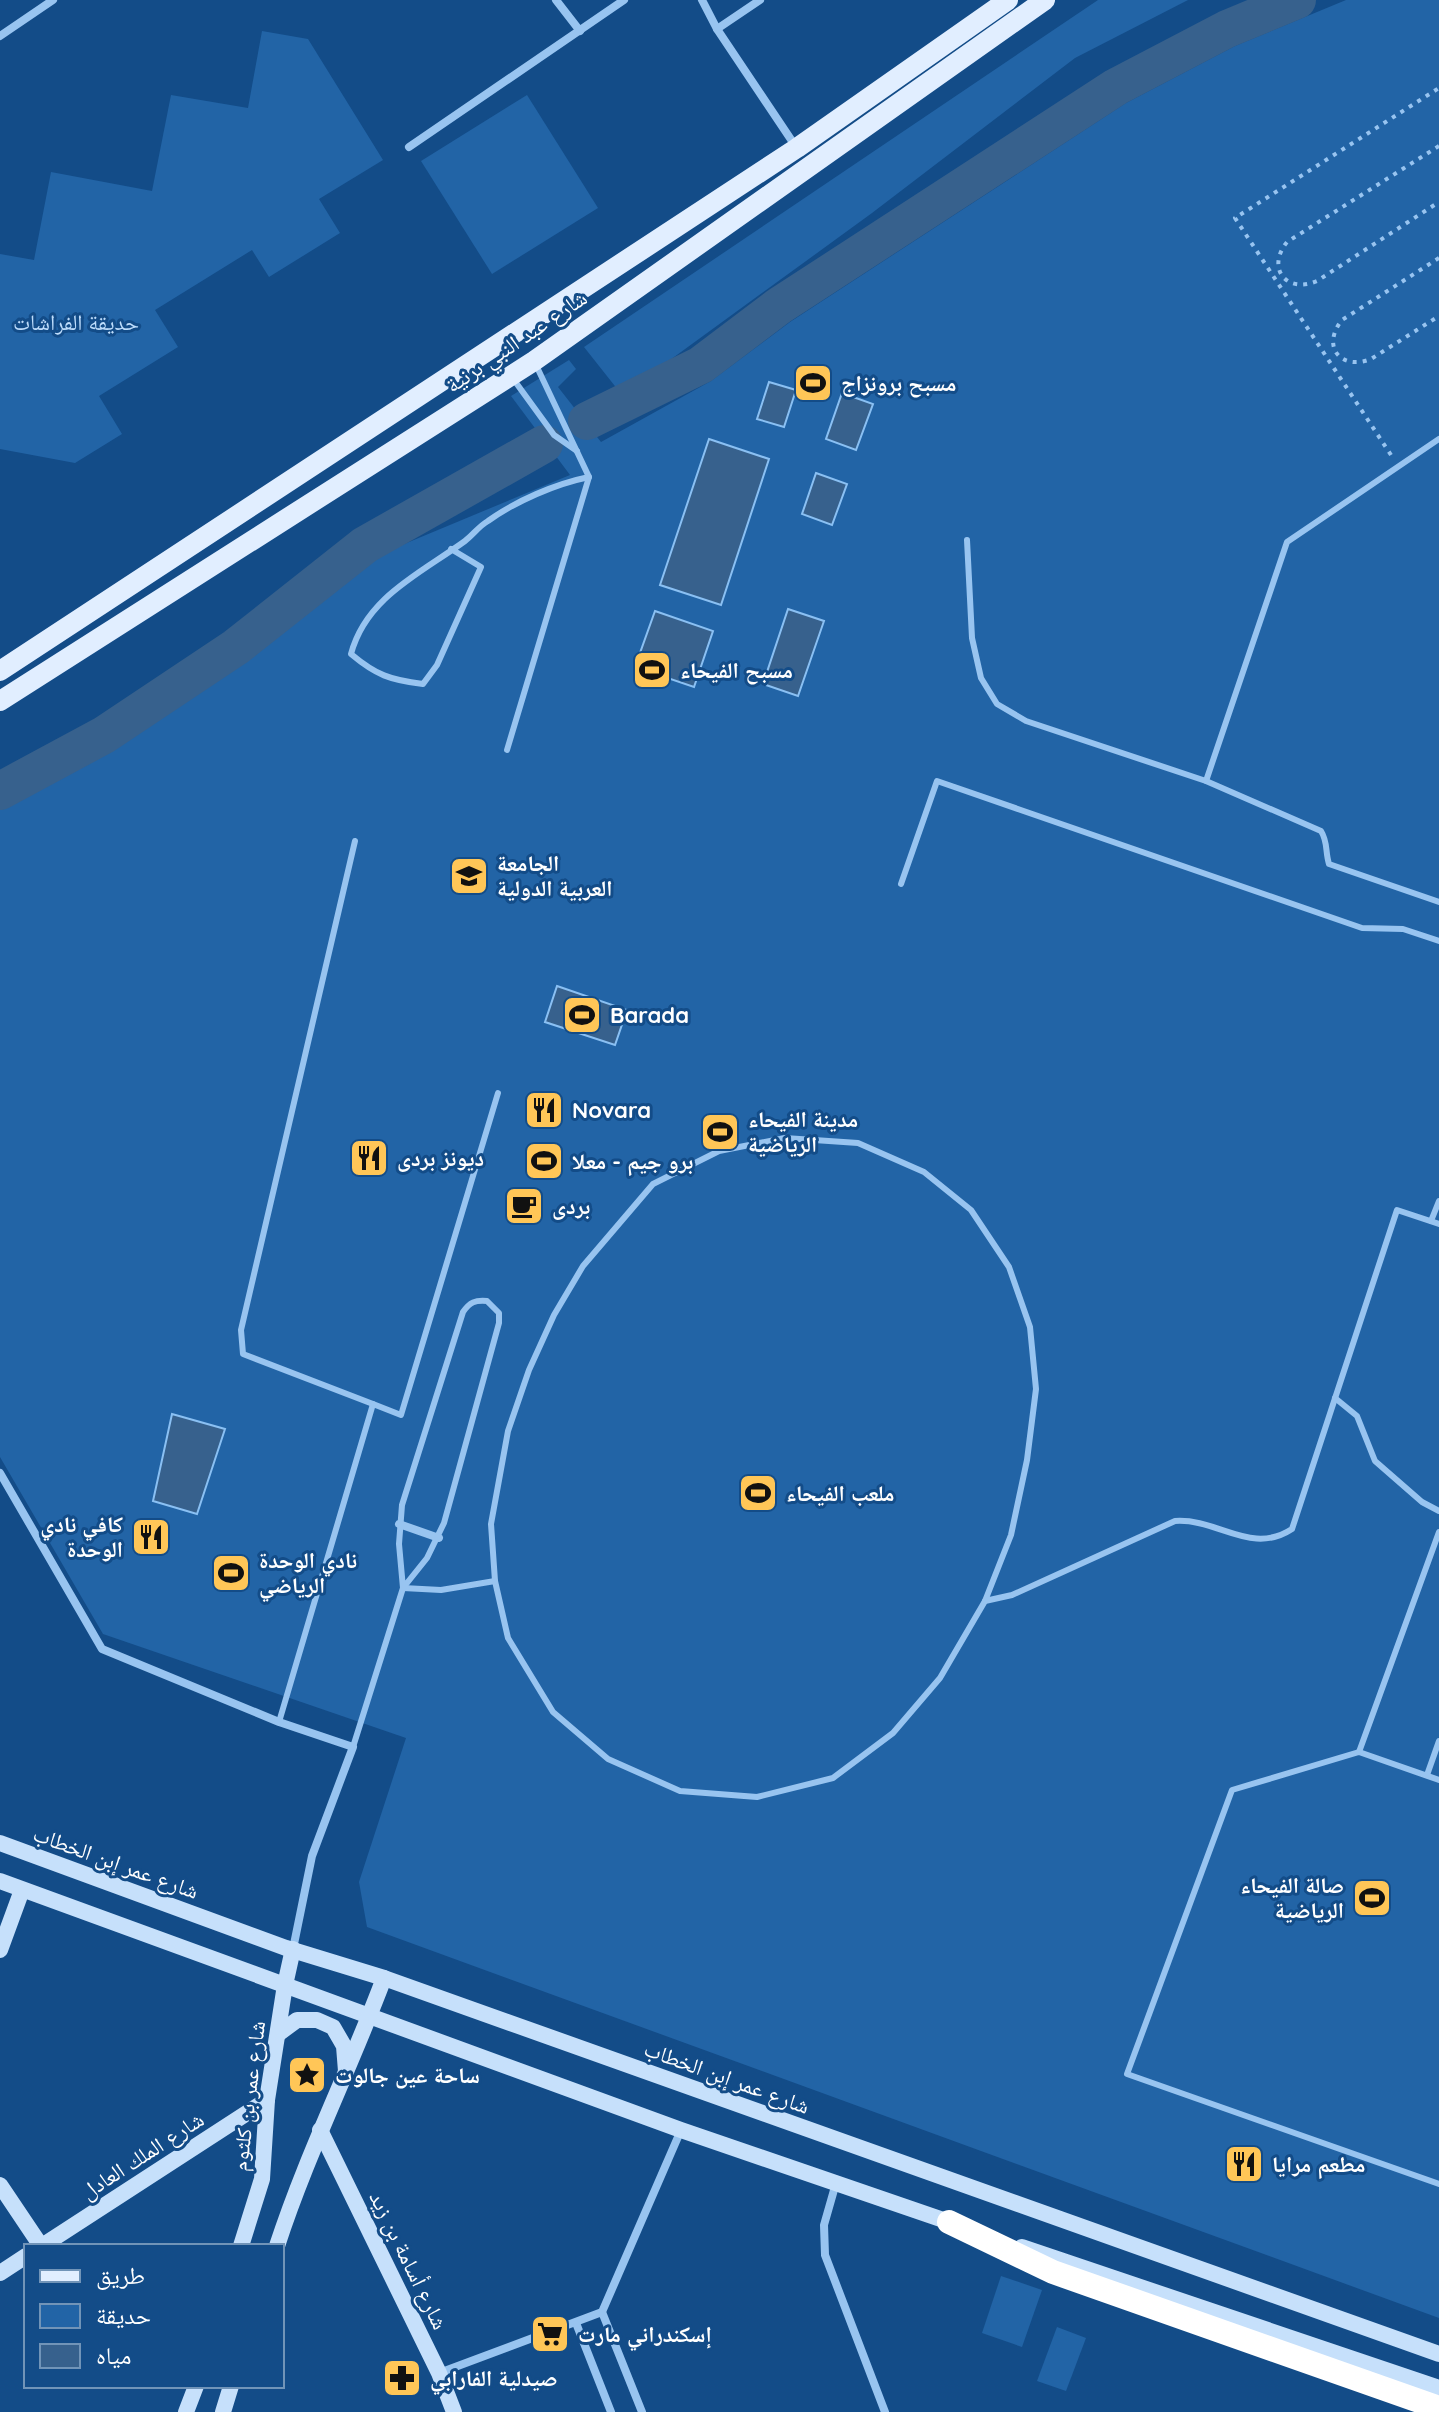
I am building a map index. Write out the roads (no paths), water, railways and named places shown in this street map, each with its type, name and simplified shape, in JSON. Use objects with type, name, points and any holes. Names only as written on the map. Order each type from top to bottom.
[{"type":"highway","points":[[949,2222],[1053,2272],[1439,2408]]},
{"type":"main road","name":"شارع عبد النبي برنية","points":[[0,671],[797,148],[1008,0]]},
{"type":"main road","name":"شارع عبد النبي برنية","points":[[0,701],[534,361],[1045,0]]},
{"type":"main road","name":"شارع عمر إبن الخطاب","points":[[0,1843],[1439,2354]]},
{"type":"main road","points":[[0,1881],[681,2130],[1439,2388]]},
{"type":"main road","points":[[0,1950],[22,1890]]},
{"type":"main road","name":"شارع عمر بن كلثوم","points":[[242,2244],[262,2179],[267,2100],[293,1949]]},
{"type":"main road","points":[[278,2244],[297,2186],[346,2077],[384,1978]]},
{"type":"main road","points":[[278,2034],[297,2020],[317,2020],[333,2027],[344,2046],[346,2077]]},
{"type":"main road","name":"شارع الملك العادل","points":[[44,2244],[267,2100]]},
{"type":"main road","name":"شارع أسامة بن زيد","points":[[320,2130],[439,2373],[454,2412]]},
{"type":"main road","points":[[0,2185],[40,2244]]},
{"type":"main road","points":[[0,2273],[24,2257]]},
{"type":"main road","points":[[186,2412],[195,2388]]},
{"type":"main road","points":[[223,2412],[230,2388]]},
{"type":"street","points":[[0,36],[53,0]]},
{"type":"street","points":[[556,0],[580,31]]},
{"type":"street","points":[[409,147],[624,0]]},
{"type":"street","points":[[702,0],[717,29],[797,148]]},
{"type":"street","points":[[717,29],[760,0]]},
{"type":"street","points":[[0,1473],[102,1649],[279,1722],[353,1747],[312,1856],[293,1949]]},
{"type":"street","points":[[399,1524],[439,1538]]},
{"type":"street","points":[[439,2373],[602,2312],[681,2130]]},
{"type":"street","points":[[836,2182],[824,2225],[825,2255],[885,2412]]},
{"type":"street","points":[[602,2312],[642,2412]]},
{"type":"street","points":[[576,2323],[611,2412]]},
{"type":"lane","points":[[507,750],[589,477],[534,361]]},
{"type":"lane","points":[[511,376],[554,435],[577,451]]},
{"type":"lane","points":[[1206,781],[1287,542],[1439,439]]},
{"type":"lane","points":[[451,549],[481,567],[437,665],[423,684],[373,673],[351,654],[356,633],[375,608],[488,520],[570,481],[589,477]]},
{"type":"lane","points":[[967,540],[972,638],[981,678],[997,704],[1026,721],[1206,781],[1321,831],[1327,840],[1325,854],[1329,864],[1439,902]]},
{"type":"lane","points":[[901,884],[937,781],[1362,928],[1403,929],[1439,941]]},
{"type":"lane","points":[[355,841],[241,1330],[243,1354],[401,1415],[498,1093]]},
{"type":"lane","points":[[785,1138],[858,1143],[924,1172],[971,1210],[1009,1267],[1030,1327],[1036,1389],[1027,1460],[1011,1535],[985,1601],[940,1678],[893,1733],[833,1778],[757,1797],[680,1791],[608,1759],[553,1712],[508,1638],[495,1581],[491,1524],[508,1431],[529,1370],[554,1315],[583,1266],[653,1184],[719,1151],[785,1138]]},
{"type":"lane","points":[[1431,1221],[1439,1201]]},
{"type":"lane","points":[[985,1601],[1012,1595],[1175,1521],[1191,1520],[1248,1538],[1266,1540],[1280,1537],[1292,1529],[1397,1210],[1439,1224]]},
{"type":"lane","points":[[353,1747],[403,1588],[439,1538],[499,1323],[499,1313],[487,1301],[477,1300],[463,1312],[402,1505],[399,1524],[403,1588]]},
{"type":"lane","points":[[1335,1398],[1357,1416],[1375,1461],[1422,1502],[1439,1511]]},
{"type":"lane","points":[[279,1722],[373,1404]]},
{"type":"lane","points":[[1359,1752],[1439,1532]]},
{"type":"lane","points":[[403,1588],[441,1590],[495,1581]]},
{"type":"lane","points":[[1427,1775],[1439,1741]]},
{"type":"lane","points":[[1439,1780],[1359,1752],[1232,1790],[1127,2074],[1439,2184]]},
{"type":"water","points":[[769,382],[796,390],[784,427],[757,419]]},
{"type":"water","points":[[842,393],[873,404],[856,450],[826,439]]},
{"type":"water","points":[[709,439],[769,459],[721,605],[660,585]]},
{"type":"water","points":[[816,473],[847,484],[832,525],[802,514]]},
{"type":"water","points":[[788,609],[824,621],[798,696],[763,684]]},
{"type":"water","points":[[655,611],[713,631],[694,687],[635,667]]},
{"type":"water","points":[[557,986],[627,1010],[615,1045],[545,1022]]},
{"type":"water","points":[[172,1414],[225,1429],[197,1514],[153,1501]]},
{"type":"waterway","points":[[587,421],[701,365],[779,306],[1116,87],[1227,29],[1297,0]]},
{"type":"waterway","points":[[0,791],[104,735],[236,647],[365,545],[544,444]]},
{"type":"place","name":"مسبح برونزاج","points":[[813,383]]},
{"type":"place","name":"مسبح الفيحاء","points":[[652,670]]},
{"type":"place","name":"الجامعة العربية الدولية","points":[[469,876]]},
{"type":"place","name":"Barada","points":[[582,1015]]},
{"type":"place","name":"Novara","points":[[544,1110]]},
{"type":"place","name":"مدينة الفيحاء الرياضية","points":[[720,1132]]},
{"type":"place","name":"ديونز بردى","points":[[369,1158]]},
{"type":"place","name":"برو جيم - معلا","points":[[544,1161]]},
{"type":"place","name":"بردى","points":[[524,1206]]},
{"type":"place","name":"ملعب الفيحاء","points":[[758,1493]]},
{"type":"place","name":"كافي نادي الوحدة","points":[[151,1537]]},
{"type":"place","name":"نادي الوحدة الرياضي","points":[[231,1573]]},
{"type":"place","name":"صالة الفيحاء الرياضية","points":[[1372,1898]]},
{"type":"place","name":"ساحة عين جالوت","points":[[307,2075]]},
{"type":"place","name":"مطعم مرايا","points":[[1244,2164]]},
{"type":"place","name":"إسكندراني مارت","points":[[550,2334]]},
{"type":"place","name":"صيدلية الفارابي","points":[[402,2378]]},
{"type":"park label","name":"حديقة الفراشات","points":[[76,322]]}]
